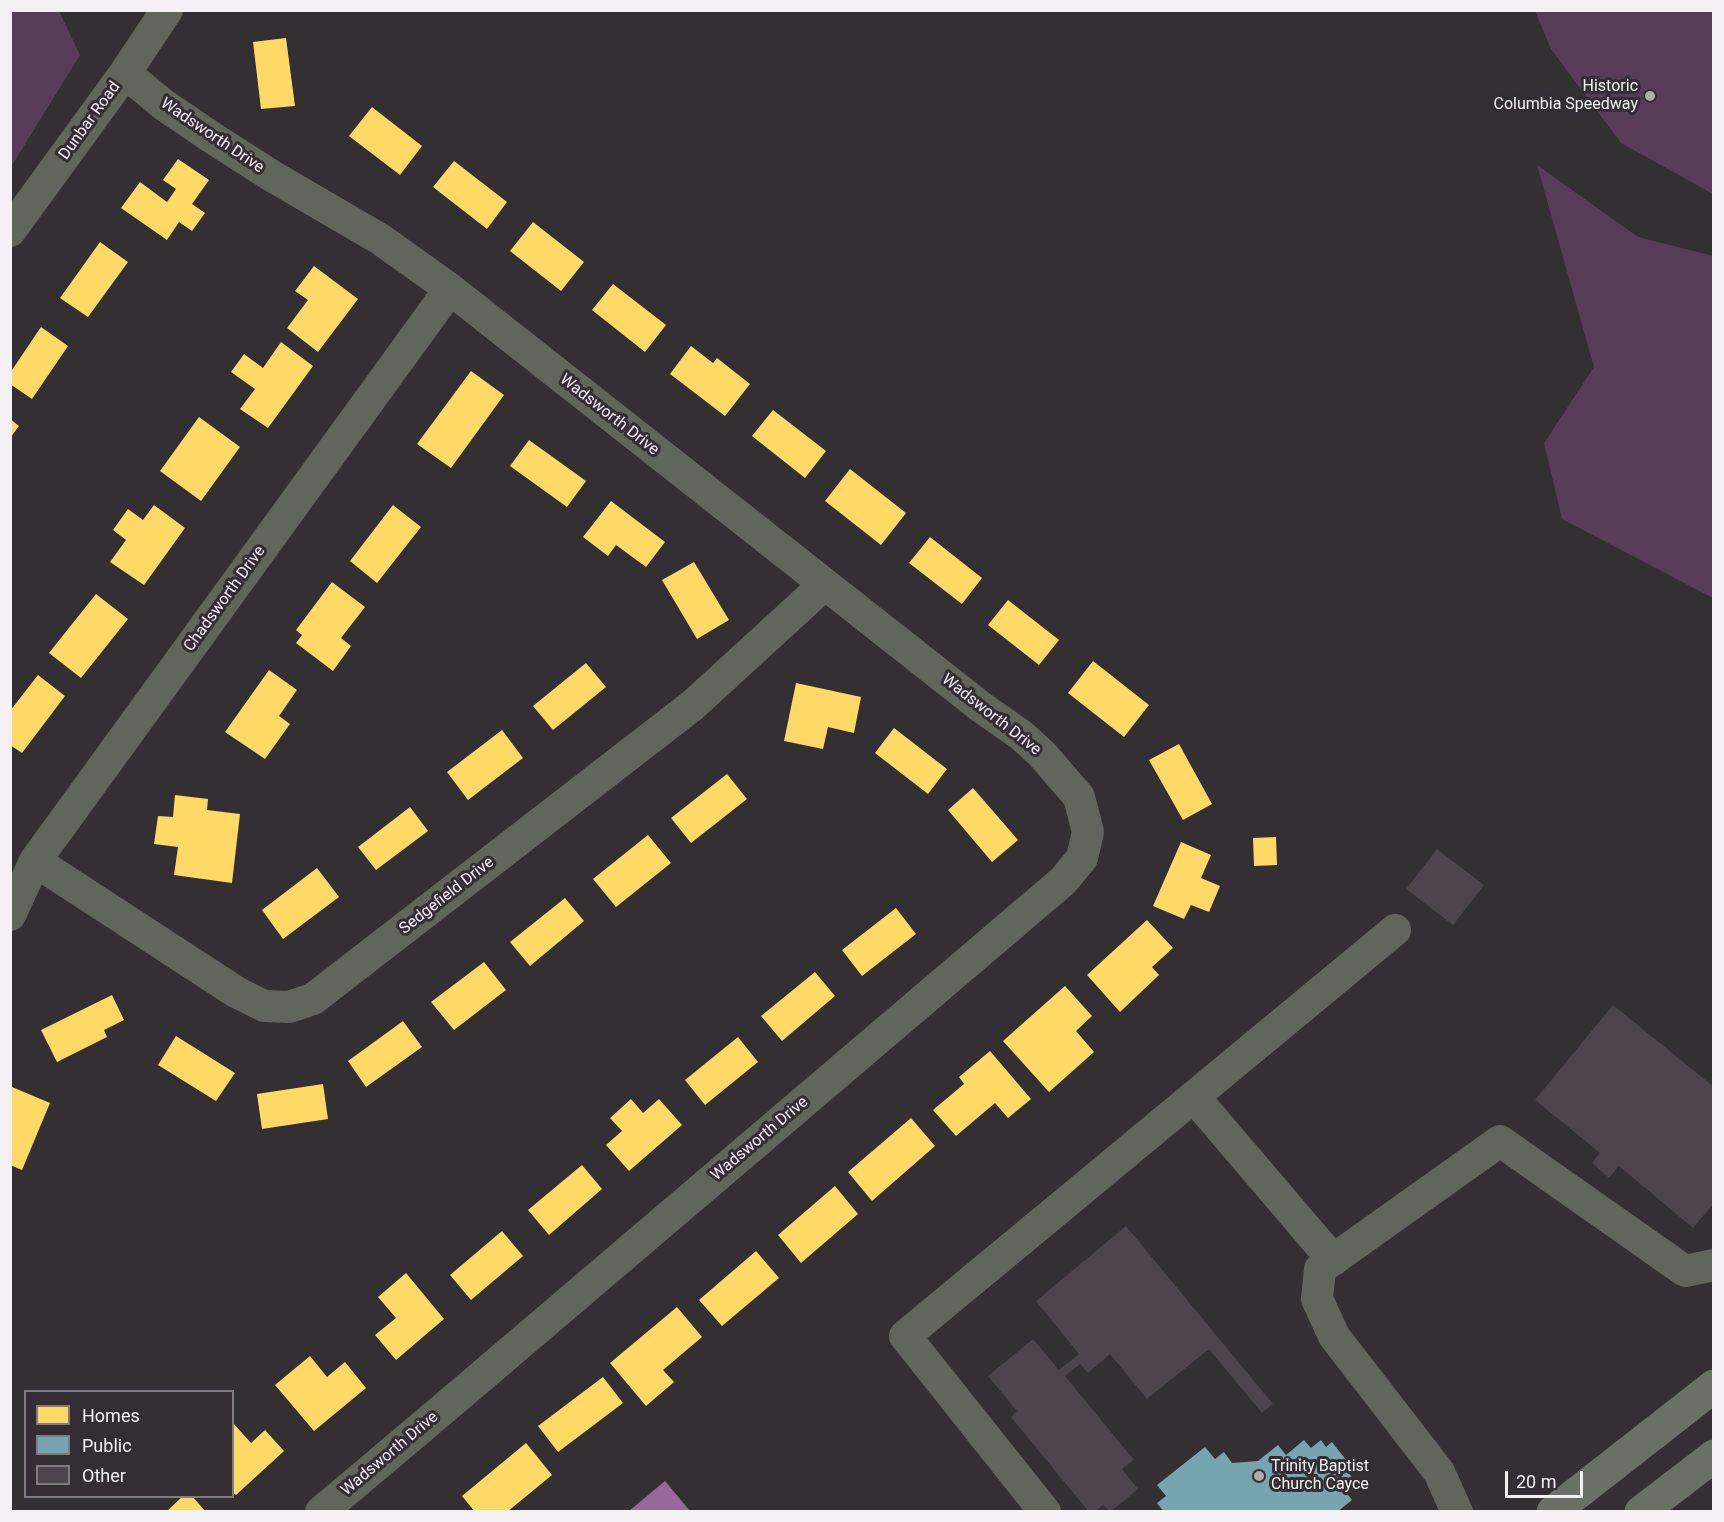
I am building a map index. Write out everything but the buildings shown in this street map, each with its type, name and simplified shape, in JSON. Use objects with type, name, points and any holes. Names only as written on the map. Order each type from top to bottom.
[{"type":"main road","points":[[1553,1512],[1713,1386]]},
{"type":"main road","points":[[1641,1512],[1713,1456]]},
{"type":"street","name":"Dunbar Road","points":[[10,231],[125,73],[167,10]]},
{"type":"street","name":"Wadsworth Drive","points":[[125,73],[164,105],[211,137],[272,176],[380,239],[450,289],[981,708],[1021,735],[1042,754],[1079,797],[1088,832],[1082,858],[1054,889],[321,1512]]},
{"type":"street","name":"Chadsworth Drive","points":[[10,915],[35,861],[450,289]]},
{"type":"street","name":"Sedgefield Drive","points":[[35,861],[236,992],[264,1006],[289,1007],[313,999],[693,705],[824,585]]},
{"type":"street","points":[[1045,1512],[905,1336],[1395,930]]},
{"type":"street","points":[[1194,1097],[1334,1260]]},
{"type":"street","points":[[1457,1512],[1439,1472],[1334,1336],[1317,1299],[1320,1269],[1500,1141],[1685,1271],[1713,1265]]},
{"type":"shaded area","points":[[11,10],[59,11],[80,55],[11,167]]},
{"type":"shaded area","name":"Historic Columbia Speedway","points":[[1535,11],[1713,11],[1713,194],[1621,143],[1551,49]]},
{"type":"shaded area","points":[[1537,165],[1638,237],[1713,256],[1713,598],[1562,519],[1544,443],[1594,367]]},
{"type":"shaded area","points":[[665,1481],[690,1511],[629,1511]]},
{"type":"place","name":"Historic Columbia Speedway","points":[[1650,96]]},
{"type":"place","name":"Trinity Baptist Church Cayce","points":[[1259,1476]]}]
